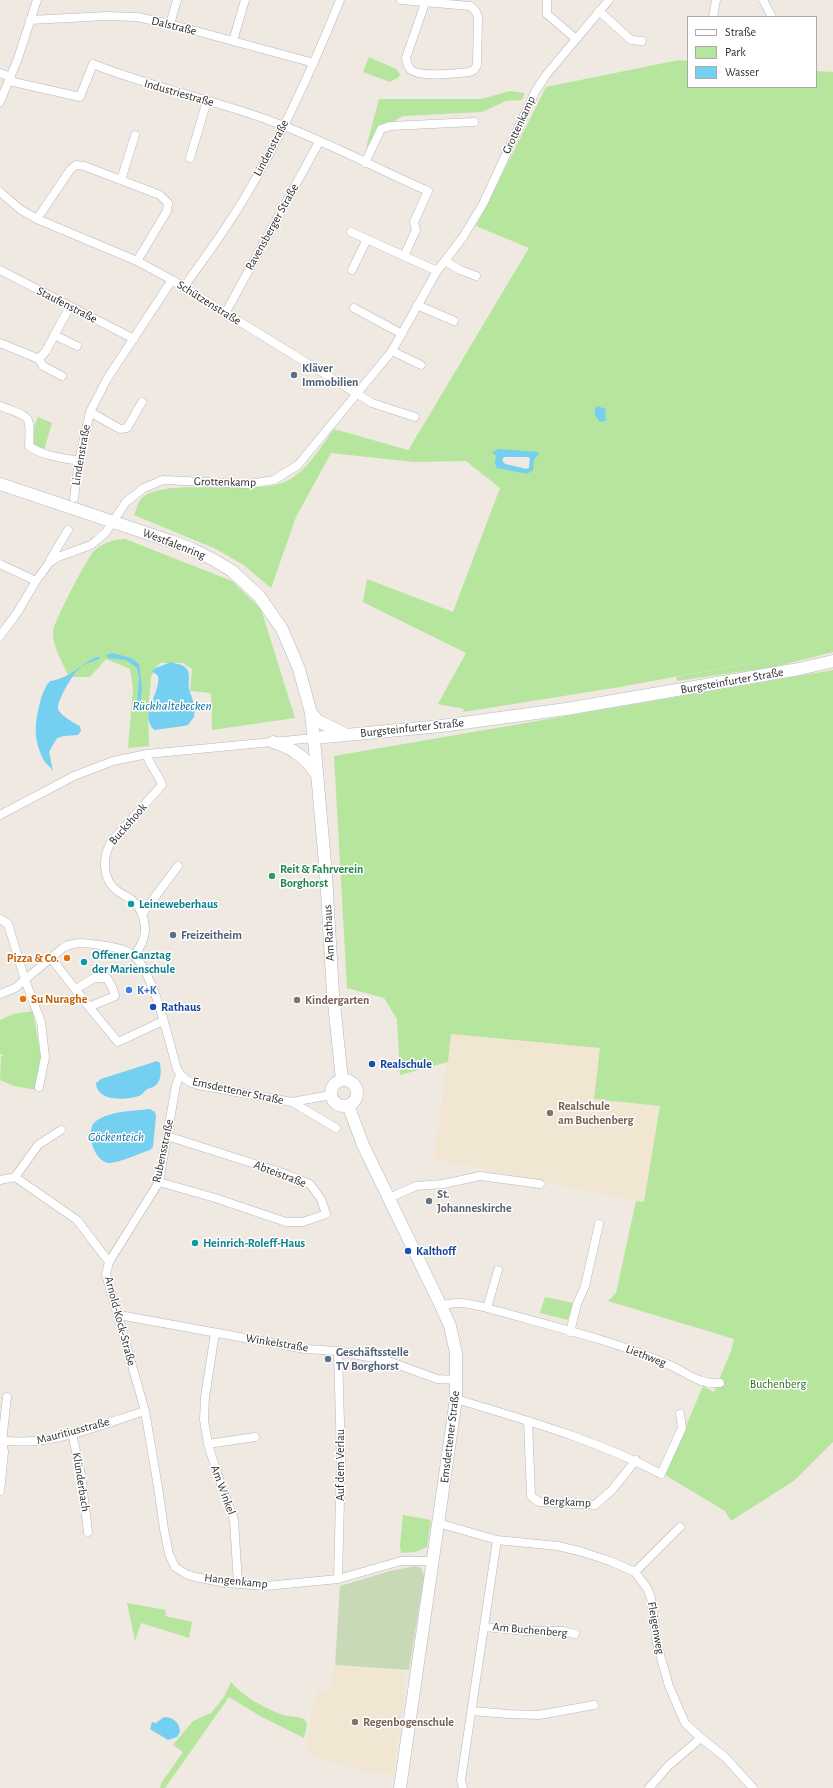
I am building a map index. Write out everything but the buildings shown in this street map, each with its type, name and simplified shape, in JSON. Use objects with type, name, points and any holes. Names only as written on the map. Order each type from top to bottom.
[{"type":"main road","name":"Westfalenring","points":[[0,484],[170,540],[203,554],[232,571],[259,596],[282,629],[293,652],[311,713],[314,738]]},
{"type":"main road","name":"Burgsteinfurter Straße","points":[[314,738],[441,726],[566,709],[799,669],[833,661]]},
{"type":"main road","points":[[311,713],[318,721],[346,735]]},
{"type":"main road","name":"Am Rathaus","points":[[314,738],[325,868],[333,994],[342,1080]]},
{"type":"main road","points":[[273,742],[281,744],[300,755],[310,764],[317,776]]},
{"type":"main road","points":[[342,1080],[352,1082],[357,1091],[355,1100],[348,1105],[337,1104],[332,1095],[334,1085],[342,1080]]},
{"type":"main road","name":"Emsdettener Straße","points":[[348,1105],[363,1145],[450,1326],[456,1353],[456,1399],[400,1788]]},
{"type":"street","points":[[0,102],[10,79],[30,20],[33,16],[37,0]]},
{"type":"street","points":[[170,24],[177,0]]},
{"type":"street","points":[[233,41],[245,0]]},
{"type":"street","name":"Lindenstraße","points":[[184,287],[228,225],[284,126],[314,63],[340,0]]},
{"type":"street","points":[[401,0],[470,6],[478,13],[477,65],[474,70],[469,72],[420,74],[408,66],[406,58],[425,3]]},
{"type":"street","points":[[546,0],[546,14],[576,39]]},
{"type":"street","name":"Grottenkamp","points":[[49,563],[70,552],[91,545],[102,536],[126,502],[144,488],[163,480],[249,484],[274,480],[286,474],[298,465],[392,351],[437,272],[463,237],[483,204],[535,92],[546,75],[609,0]]},
{"type":"street","points":[[713,16],[716,0]]},
{"type":"street","points":[[763,0],[771,16]]},
{"type":"street","points":[[599,11],[631,40],[642,41]]},
{"type":"street","name":"Dalstraße","points":[[30,20],[137,17],[170,24],[314,63]]},
{"type":"street","name":"Industriestraße","points":[[10,79],[80,97],[93,64],[125,77],[207,101],[284,126],[428,191],[414,222],[416,230],[404,256]]},
{"type":"street","points":[[0,73],[10,79]]},
{"type":"street","points":[[190,158],[207,101]]},
{"type":"street","points":[[365,163],[381,129],[390,126],[474,122]]},
{"type":"street","points":[[121,180],[135,135]]},
{"type":"street","name":"Ravensberger Straße","points":[[226,312],[319,142]]},
{"type":"street","points":[[38,219],[70,170],[76,165],[84,166],[160,195],[168,203],[167,211],[137,261]]},
{"type":"street","name":"Schützenstraße","points":[[0,192],[21,210],[38,219],[137,261],[172,280],[372,403],[415,417]]},
{"type":"street","points":[[351,232],[437,272]]},
{"type":"street","points":[[352,270],[367,239]]},
{"type":"street","points":[[445,261],[460,270],[476,276]]},
{"type":"street","name":"Staufenstraße","points":[[0,270],[134,339]]},
{"type":"street","name":"Lindenstraße","points":[[74,498],[78,461],[90,412],[107,380],[172,280]]},
{"type":"street","points":[[39,359],[70,306]]},
{"type":"street","points":[[417,306],[454,321]]},
{"type":"street","points":[[354,308],[402,334]]},
{"type":"street","points":[[54,335],[77,346]]},
{"type":"street","points":[[0,343],[31,358],[39,359]]},
{"type":"street","points":[[392,351],[421,365]]},
{"type":"street","points":[[39,359],[43,366],[62,376]]},
{"type":"street","name":"Lindenstraße","points":[[90,412],[120,430],[124,430],[127,428],[142,402]]},
{"type":"street","points":[[0,406],[26,416],[29,420],[29,446],[34,450],[61,458],[78,461]]},
{"type":"street","points":[[0,636],[17,613],[68,530]]},
{"type":"street","points":[[0,564],[36,581]]},
{"type":"street","name":"Burgsteinfurter Straße","points":[[0,815],[74,776],[113,761],[147,754],[314,738]]},
{"type":"street","name":"Buckshook","points":[[143,913],[133,901],[114,889],[108,878],[105,863],[106,853],[111,842],[162,785],[161,779],[148,760],[147,754]]},
{"type":"street","points":[[0,994],[15,988],[64,948],[80,942],[122,950],[134,956],[144,939],[143,913],[178,866]]},
{"type":"street","points":[[0,919],[8,924],[25,980],[41,1022],[45,1056],[38,1087]]},
{"type":"street","name":"Emsdettener Straße","points":[[134,956],[145,970],[163,1021],[177,1069],[180,1075],[188,1081],[198,1085],[292,1102],[332,1095]]},
{"type":"street","points":[[52,958],[118,1042],[163,1021]]},
{"type":"street","points":[[76,990],[94,978],[107,978],[115,996],[89,1007]]},
{"type":"street","name":"Rubensstraße","points":[[109,1262],[159,1182],[176,1085],[180,1075]]},
{"type":"street","name":"Emsdettener Straße","points":[[292,1102],[336,1128]]},
{"type":"street","points":[[0,1180],[15,1177],[38,1145],[61,1130]]},
{"type":"street","name":"Abteistraße","points":[[159,1182],[215,1198],[286,1222],[303,1222],[326,1214],[321,1199],[310,1184],[283,1173],[167,1136]]},
{"type":"street","points":[[389,1198],[416,1186],[443,1184],[480,1176],[540,1184]]},
{"type":"street","name":"Arnold-Kock-Straße","points":[[15,1177],[77,1220],[109,1262],[106,1274],[145,1411]]},
{"type":"street","points":[[570,1332],[577,1304],[585,1286],[599,1224]]},
{"type":"street","points":[[487,1308],[498,1270]]},
{"type":"street","name":"Liethweg","points":[[441,1306],[452,1302],[468,1303],[487,1308],[637,1351],[704,1382],[710,1384],[720,1383]]},
{"type":"street","name":"Winkelstraße","points":[[119,1316],[305,1349],[338,1351],[388,1361],[437,1379],[457,1380]]},
{"type":"street","name":"Am Winkel","points":[[216,1333],[205,1397],[204,1420],[208,1444],[234,1520],[238,1584]]},
{"type":"street","name":"Auf dem Verlau","points":[[338,1351],[341,1459],[338,1579]]},
{"type":"street","points":[[0,1491],[4,1452],[1,1440],[7,1397]]},
{"type":"street","points":[[456,1399],[528,1421],[636,1460],[661,1474],[682,1428],[680,1414]]},
{"type":"street","name":"Mauritiusstraße","points":[[1,1440],[19,1443],[39,1441],[72,1433],[145,1411]]},
{"type":"street","name":"Hangenkamp","points":[[145,1411],[164,1530],[172,1562],[175,1567],[186,1574],[226,1583],[266,1586],[338,1579],[401,1561],[432,1561]]},
{"type":"street","name":"Bergkamp","points":[[528,1421],[532,1496],[539,1502],[594,1505],[612,1490],[636,1460]]},
{"type":"street","name":"Klünderbach","points":[[72,1433],[81,1475],[88,1532]]},
{"type":"street","points":[[208,1444],[255,1437]]},
{"type":"street","name":"Fleigenweg","points":[[438,1523],[497,1540],[558,1546],[579,1551],[610,1561],[635,1572],[647,1588],[651,1598],[657,1644],[674,1699],[686,1723],[701,1738],[725,1757],[752,1788]]},
{"type":"street","points":[[635,1572],[680,1527]]},
{"type":"street","name":"Am Buchenberg","points":[[463,1788],[461,1780],[497,1540]]},
{"type":"street","name":"Am Buchenberg","points":[[485,1626],[526,1631],[563,1631],[575,1634]]},
{"type":"street","points":[[472,1711],[539,1715],[594,1705]]},
{"type":"street","points":[[649,1788],[668,1766],[701,1738]]},
{"type":"shaded area","name":"Realschule am Buchenberg","points":[[451,1034],[601,1048],[594,1099],[660,1106],[644,1202],[434,1159]]},
{"type":"shaded area","name":"Regenbogenschule","points":[[335,1666],[407,1672],[393,1775],[363,1771],[310,1755],[306,1751],[305,1748],[310,1726],[310,1718],[317,1691],[330,1692]]},
{"type":"green space","points":[[369,57],[396,69],[400,74],[399,77],[390,82],[363,72]]},
{"type":"green space","points":[[679,60],[687,61],[687,88],[817,88],[817,71],[833,72],[833,652],[774,667],[677,681],[676,677],[792,655],[620,687],[463,712],[464,709],[438,704],[466,653],[363,602],[367,579],[453,612],[500,488],[466,461],[414,462],[331,453],[296,517],[271,588],[245,566],[216,549],[134,515],[141,499],[152,492],[186,487],[249,488],[282,483],[291,479],[305,467],[334,429],[408,450],[411,449],[409,449],[529,248],[476,226],[546,87]],"holes":[[[504,457],[530,458],[529,468],[526,469],[505,464],[502,460]]]},
{"type":"green space","points":[[510,91],[525,93],[522,100],[506,101],[482,112],[403,116],[381,129],[366,148],[379,99],[481,99]]},
{"type":"green space","points":[[38,417],[52,423],[44,450],[35,448],[33,429]]},
{"type":"green space","points":[[125,539],[232,581],[261,609],[295,718],[212,730],[211,693],[190,691],[192,669],[183,663],[160,663],[153,671],[154,672],[151,677],[148,714],[149,746],[128,748],[133,689],[130,669],[106,659],[90,677],[69,677],[54,643],[53,637],[53,631],[59,616],[71,590],[90,556],[94,551],[108,542]]},
{"type":"green space","name":"Buchenberg","points":[[833,670],[833,1442],[795,1480],[731,1521],[725,1511],[665,1475],[703,1386],[714,1392],[731,1351],[734,1339],[608,1301],[616,1293],[636,1201],[644,1202],[660,1106],[594,1099],[600,1048],[451,1034],[448,1062],[400,1075],[397,1019],[384,998],[347,988],[334,756]]},
{"type":"green space","points":[[33,1011],[41,1058],[44,1059],[36,1090],[14,1086],[0,1080],[1,1056],[4,1055],[0,1054],[0,1020],[13,1014]]},
{"type":"green space","points":[[545,1297],[573,1303],[568,1320],[540,1313]]},
{"type":"green space","points":[[403,1515],[431,1520],[427,1547],[415,1552],[401,1553],[400,1545]]},
{"type":"green space","points":[[415,1566],[421,1568],[424,1576],[409,1670],[335,1665],[340,1586],[390,1571]]},
{"type":"green space","points":[[127,1603],[166,1610],[165,1616],[192,1622],[189,1638],[141,1623],[135,1641]]},
{"type":"green space","points":[[231,1682],[248,1697],[269,1709],[283,1715],[305,1720],[307,1726],[304,1738],[260,1716],[229,1697],[165,1788],[160,1788],[162,1782],[183,1752],[173,1745],[193,1721],[211,1713],[224,1697]]},
{"type":"water","points":[[597,406],[606,409],[605,417],[607,420],[600,422],[595,415],[595,409]]},
{"type":"water","points":[[499,449],[538,452],[539,454],[534,459],[533,470],[527,474],[497,468],[495,464],[496,456],[492,452]],"holes":[[[504,457],[530,458],[529,468],[526,469],[505,464],[502,460]]]},
{"type":"water","points":[[112,653],[131,658],[139,664],[142,687],[140,708],[137,706],[139,678],[137,668],[126,660],[108,658],[106,655]]},
{"type":"water","points":[[96,657],[100,657],[99,659],[82,666],[79,669],[60,699],[58,705],[59,711],[68,719],[80,726],[81,731],[78,735],[57,738],[49,752],[53,771],[41,755],[36,735],[37,714],[43,693],[50,681],[63,678]]},
{"type":"water","name":"Rückhaltebecken","points":[[171,662],[183,666],[188,670],[189,689],[194,706],[194,717],[188,725],[154,730],[148,717],[158,683],[158,676],[152,671]]},
{"type":"water","name":"Göckenteich","points":[[157,1061],[160,1063],[159,1081],[155,1086],[147,1089],[140,1096],[120,1099],[107,1097],[101,1094],[98,1089],[96,1083],[101,1079]]},
{"type":"water","name":"Göckenteich","points":[[150,1109],[155,1112],[156,1117],[153,1147],[150,1150],[113,1163],[104,1161],[99,1157],[92,1145],[91,1138],[92,1125],[96,1121],[115,1113]]},
{"type":"water","points":[[164,1717],[175,1721],[179,1726],[180,1732],[177,1737],[168,1740],[150,1729],[152,1722],[156,1723]]},
{"type":"place","name":"Kläver Immobilien","points":[[294,375]]},
{"type":"place","name":"Reit & Fahrverein Borghorst","points":[[272,876]]},
{"type":"place","name":"Leineweberhaus","points":[[131,904]]},
{"type":"place","name":"Freizeitheim","points":[[173,935]]},
{"type":"place","name":"Pizza & Co.","points":[[67,958]]},
{"type":"place","name":"Offener Ganztag der Marienschule","points":[[84,962]]},
{"type":"place","name":"K+K","points":[[129,990]]},
{"type":"place","name":"Su Nuraghe","points":[[23,999]]},
{"type":"place","name":"Kindergarten","points":[[297,1000]]},
{"type":"place","name":"Rathaus","points":[[153,1007]]},
{"type":"place","name":"Realschule","points":[[372,1064]]},
{"type":"place","name":"Realschule am Buchenberg","points":[[550,1113]]},
{"type":"place","name":"St. Johanneskirche","points":[[429,1201]]},
{"type":"place","name":"Heinrich-Roleff-Haus","points":[[195,1243]]},
{"type":"place","name":"Kalthoff","points":[[408,1251]]},
{"type":"place","name":"Geschäftsstelle TV Borghorst","points":[[328,1359]]},
{"type":"place","name":"Regenbogenschule","points":[[355,1722]]}]
